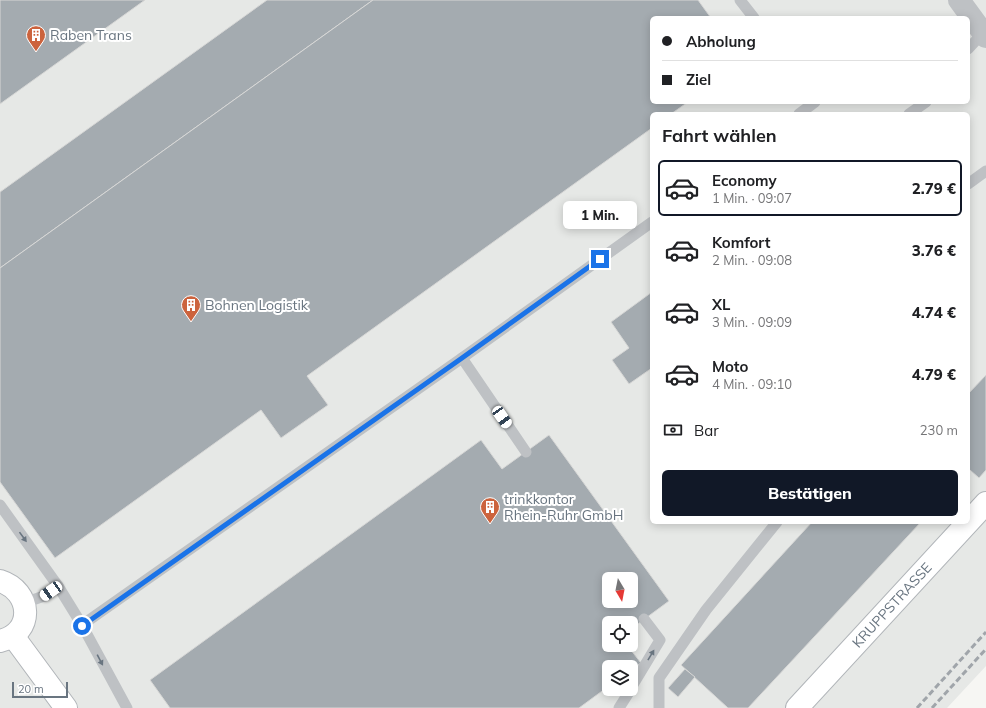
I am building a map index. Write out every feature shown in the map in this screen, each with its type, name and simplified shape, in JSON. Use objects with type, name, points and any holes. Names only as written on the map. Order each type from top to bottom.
[{"type":"street","points":[[959,0],[984,35]]},
{"type":"street","name":"KRUPPSTRASSE","points":[[970,520],[986,503]]},
{"type":"street","name":"KRUPPSTRASSE","points":[[797,708],[967,524]]},
{"type":"street","points":[[0,581],[14,588],[24,603],[25,613],[22,625],[6,639],[66,708]]},
{"type":"lane","points":[[740,0],[752,16]]},
{"type":"lane","points":[[970,48],[984,35]]},
{"type":"lane","points":[[802,112],[812,104]]},
{"type":"lane","points":[[912,112],[923,104]]},
{"type":"lane","points":[[970,183],[986,172]]},
{"type":"lane","points":[[82,626],[650,223]]},
{"type":"lane","points":[[462,358],[526,452]]},
{"type":"lane","points":[[0,505],[58,586],[127,708]]},
{"type":"lane","points":[[659,708],[659,678],[706,610],[775,524]]},
{"type":"lane","points":[[24,603],[44,596],[58,586]]},
{"type":"lane","points":[[638,677],[660,640],[644,619]]},
{"type":"lane","points":[[619,708],[627,696]]},
{"type":"shaded area","points":[[0,0],[986,0],[986,666],[947,708],[0,708]]},
{"type":"building","name":"Raben Trans","points":[[0,0],[145,0],[0,104]]},
{"type":"building","points":[[267,0],[373,0],[0,268],[0,192]]},
{"type":"building","name":"Bohnen Logistik","points":[[373,0],[698,0],[710,16],[650,16],[650,104],[685,104],[674,112],[650,112],[650,129],[307,376],[328,405],[281,438],[261,410],[55,558],[0,482],[0,268]]},
{"type":"building","points":[[650,293],[650,369],[629,384],[612,360],[629,348],[611,322]]},
{"type":"building","points":[[986,375],[986,470],[979,478],[970,470],[970,392]]},
{"type":"building","name":"trinkkontor Rhein-Ruhr GmbH","points":[[549,435],[669,601],[638,624],[638,616],[602,616],[602,652],[632,652],[641,663],[638,665],[638,660],[602,660],[602,691],[579,708],[170,708],[150,680],[481,440],[502,469]]},
{"type":"building","points":[[810,524],[919,524],[748,708],[728,708],[681,665]]},
{"type":"building","points":[[685,669],[695,677],[678,697],[668,688]]},
{"type":"railway","points":[[917,708],[986,632]]},
{"type":"railway","points":[[932,708],[986,649]]},
{"type":"place","name":"Raben Trans","points":[[36,52]]},
{"type":"place","name":"Bohnen Logistik","points":[[191,322]]},
{"type":"place","name":"trinkkontor Rhein-Ruhr GmbH","points":[[490,524]]},
{"type":"route","points":[[82,626],[600,259]]}]
